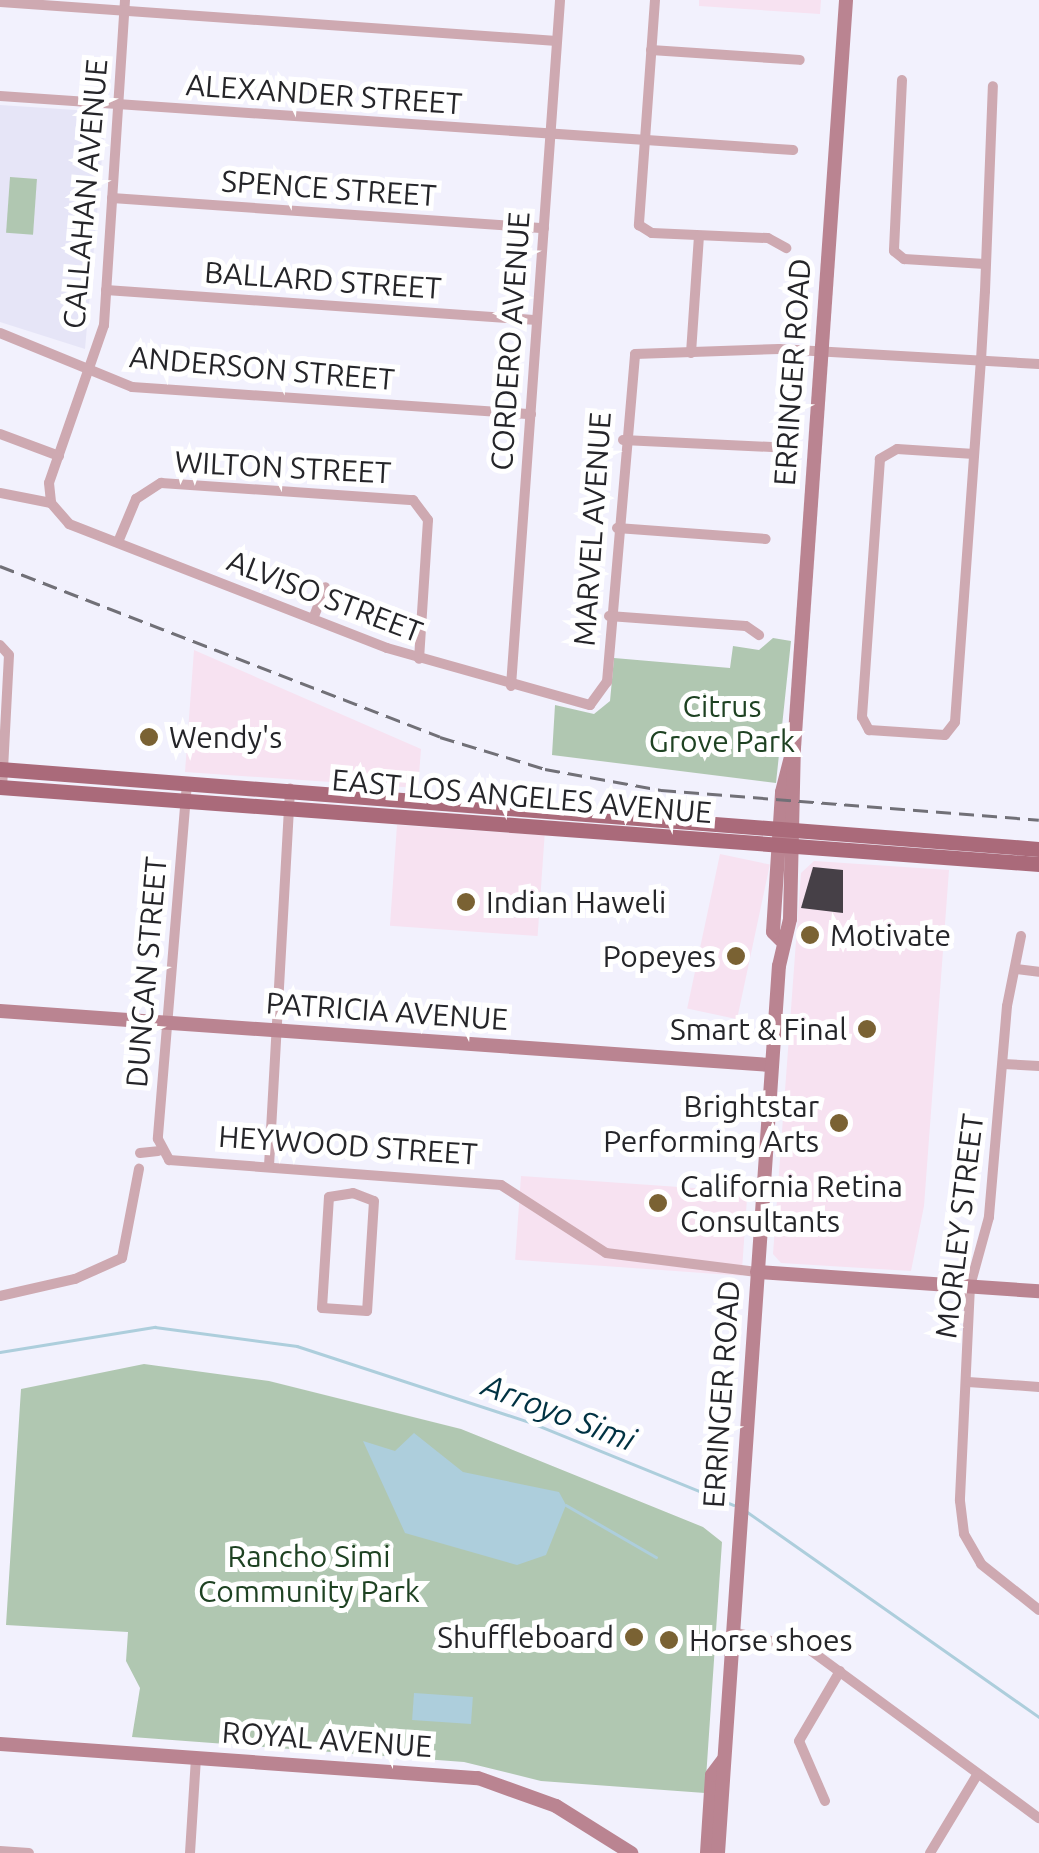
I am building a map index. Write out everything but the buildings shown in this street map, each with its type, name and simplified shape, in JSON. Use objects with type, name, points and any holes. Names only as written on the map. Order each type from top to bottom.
[{"type":"main road","name":"ERRINGER ROAD","points":[[718,1853],[771,1064],[781,940],[788,933],[787,839],[846,0]]},
{"type":"main road","name":"EAST LOS ANGELES AVENUE","points":[[1,769],[186,790],[787,839],[1039,864]]},
{"type":"main road","name":"EAST LOS ANGELES AVENUE","points":[[1,787],[186,790]]},
{"type":"main road","name":"EAST LOS ANGELES AVENUE","points":[[787,839],[1039,849]]},
{"type":"main road","name":"PATRICIA AVENUE","points":[[0,1011],[95,1024],[167,1022],[771,1064]]},
{"type":"main road","name":"HEYWOOD STREET","points":[[757,1272],[1039,1291]]},
{"type":"main road","name":"ROYAL AVENUE","points":[[0,1744],[496,1782],[556,1806],[631,1853]]},
{"type":"main road","points":[[707,1853],[712,1775],[724,1758]]},
{"type":"street","name":"CORDERO AVENUE","points":[[511,686],[560,0]]},
{"type":"street","points":[[654,0],[642,228],[699,236],[768,238],[786,248]]},
{"type":"street","points":[[0,2],[125,5],[556,41]]},
{"type":"street","name":"CALLAHAN AVENUE","points":[[51,503],[59,456],[90,369],[106,290],[125,5]]},
{"type":"street","points":[[651,50],[800,60]]},
{"type":"street","points":[[902,80],[894,251],[904,259],[984,264]]},
{"type":"street","points":[[974,454],[897,450],[880,459],[865,726],[938,735],[954,728],[981,360],[993,86]]},
{"type":"street","name":"ALEXANDER STREET","points":[[0,96],[793,150]]},
{"type":"street","name":"SPENCE STREET","points":[[112,198],[544,228]]},
{"type":"street","points":[[699,236],[691,353],[822,351],[1039,364]]},
{"type":"street","name":"BALLARD STREET","points":[[106,290],[537,320]]},
{"type":"street","name":"ANDERSON STREET","points":[[0,332],[132,386],[530,414]]},
{"type":"street","name":"MARVEL AVENUE","points":[[595,704],[608,682],[609,616],[623,440],[635,354],[691,353]]},
{"type":"street","points":[[0,434],[59,456]]},
{"type":"street","points":[[623,440],[772,447]]},
{"type":"street","name":"WILTON STREET","points":[[118,542],[136,499],[161,483],[419,502],[428,520],[419,659]]},
{"type":"street","points":[[0,493],[51,503]]},
{"type":"street","name":"ALVISO STREET","points":[[51,503],[68,524],[419,659],[511,686],[595,704]]},
{"type":"street","points":[[617,528],[766,539]]},
{"type":"street","points":[[314,619],[325,587]]},
{"type":"street","points":[[609,616],[746,626],[759,635]]},
{"type":"street","points":[[0,646],[9,656],[1,787]]},
{"type":"street","name":"DUNCAN STREET","points":[[158,1151],[186,790]]},
{"type":"street","points":[[269,1166],[290,797]]},
{"type":"street","name":"MORLEY STREET","points":[[1021,936],[1002,1064],[989,1218],[970,1286],[964,1534],[980,1564],[1039,1610]]},
{"type":"street","points":[[1016,969],[1039,972]]},
{"type":"street","points":[[1002,1064],[1039,1066]]},
{"type":"street","points":[[140,1154],[158,1151]]},
{"type":"street","name":"HEYWOOD STREET","points":[[158,1151],[169,1160],[502,1185],[606,1253],[757,1272]]},
{"type":"street","points":[[0,1296],[75,1280],[122,1258],[138,1168]]},
{"type":"street","points":[[353,1193],[354,1172]]},
{"type":"street","points":[[353,1193],[374,1200],[367,1311],[322,1308],[329,1197],[353,1193]]},
{"type":"street","points":[[968,1382],[1039,1387]]},
{"type":"street","points":[[733,1632],[790,1641],[840,1672],[1039,1818]]},
{"type":"street","points":[[825,1800],[799,1741],[840,1672]]},
{"type":"street","points":[[190,1853],[196,1758]]},
{"type":"street","points":[[930,1853],[977,1775]]},
{"type":"street","points":[[0,1851],[29,1853]]},
{"type":"shaded area","points":[[699,0],[821,0],[820,14],[699,6]]},
{"type":"shaded area","points":[[0,105],[106,112],[85,349],[0,322]]},
{"type":"shaded area","points":[[194,650],[421,749],[418,788],[185,772]]},
{"type":"shaded area","points":[[397,825],[545,835],[538,936],[390,926]]},
{"type":"shaded area","points":[[720,854],[770,865],[737,1019],[687,1009]]},
{"type":"shaded area","points":[[814,861],[949,870],[924,1206],[911,1271],[781,1263],[773,1254],[801,873]]},
{"type":"shaded area","points":[[521,1176],[747,1192],[742,1276],[515,1260]]},
{"type":"shaded area","points":[[414,1433],[463,1472],[559,1492],[566,1505],[546,1555],[517,1565],[405,1533],[363,1441],[395,1451]]},
{"type":"shaded area","points":[[414,1693],[473,1697],[471,1724],[412,1720]]},
{"type":"green space","points":[[10,177],[37,179],[33,235],[6,233]]},
{"type":"green space","name":"Citrus Grove Park","points":[[773,638],[791,641],[776,783],[552,755],[555,705],[594,714],[610,701],[614,658],[730,668],[733,646],[759,650]]},
{"type":"green space","name":"Rancho Simi Community Park","points":[[144,1364],[269,1381],[461,1429],[703,1527],[722,1542],[705,1793],[541,1781],[464,1762],[132,1737],[140,1688],[126,1661],[128,1632],[6,1625],[21,1389]]},
{"type":"waterway","name":"Arroyo Simi","points":[[0,1352],[155,1327],[297,1346],[527,1421],[734,1505]]},
{"type":"waterway","points":[[566,1505],[656,1557]]},
{"type":"waterway","name":"Arroyo Simi","points":[[746,1511],[1039,1717]]},
{"type":"railway","points":[[0,566],[440,737],[545,769],[661,790],[1039,820]]},
{"type":"place","name":"Wendy's","points":[[149,737]]},
{"type":"place","name":"Indian Haweli","points":[[466,902]]},
{"type":"place","name":"Motivate","points":[[810,935]]},
{"type":"place","name":"Popeyes","points":[[736,956]]},
{"type":"place","name":"Smart & Final","points":[[867,1029]]},
{"type":"place","name":"Brightstar Performing Arts","points":[[839,1123]]},
{"type":"place","name":"California Retina Consultants","points":[[658,1203]]},
{"type":"place","name":"Shuffleboard","points":[[634,1637]]},
{"type":"place","name":"Horse shoes","points":[[669,1640]]}]
